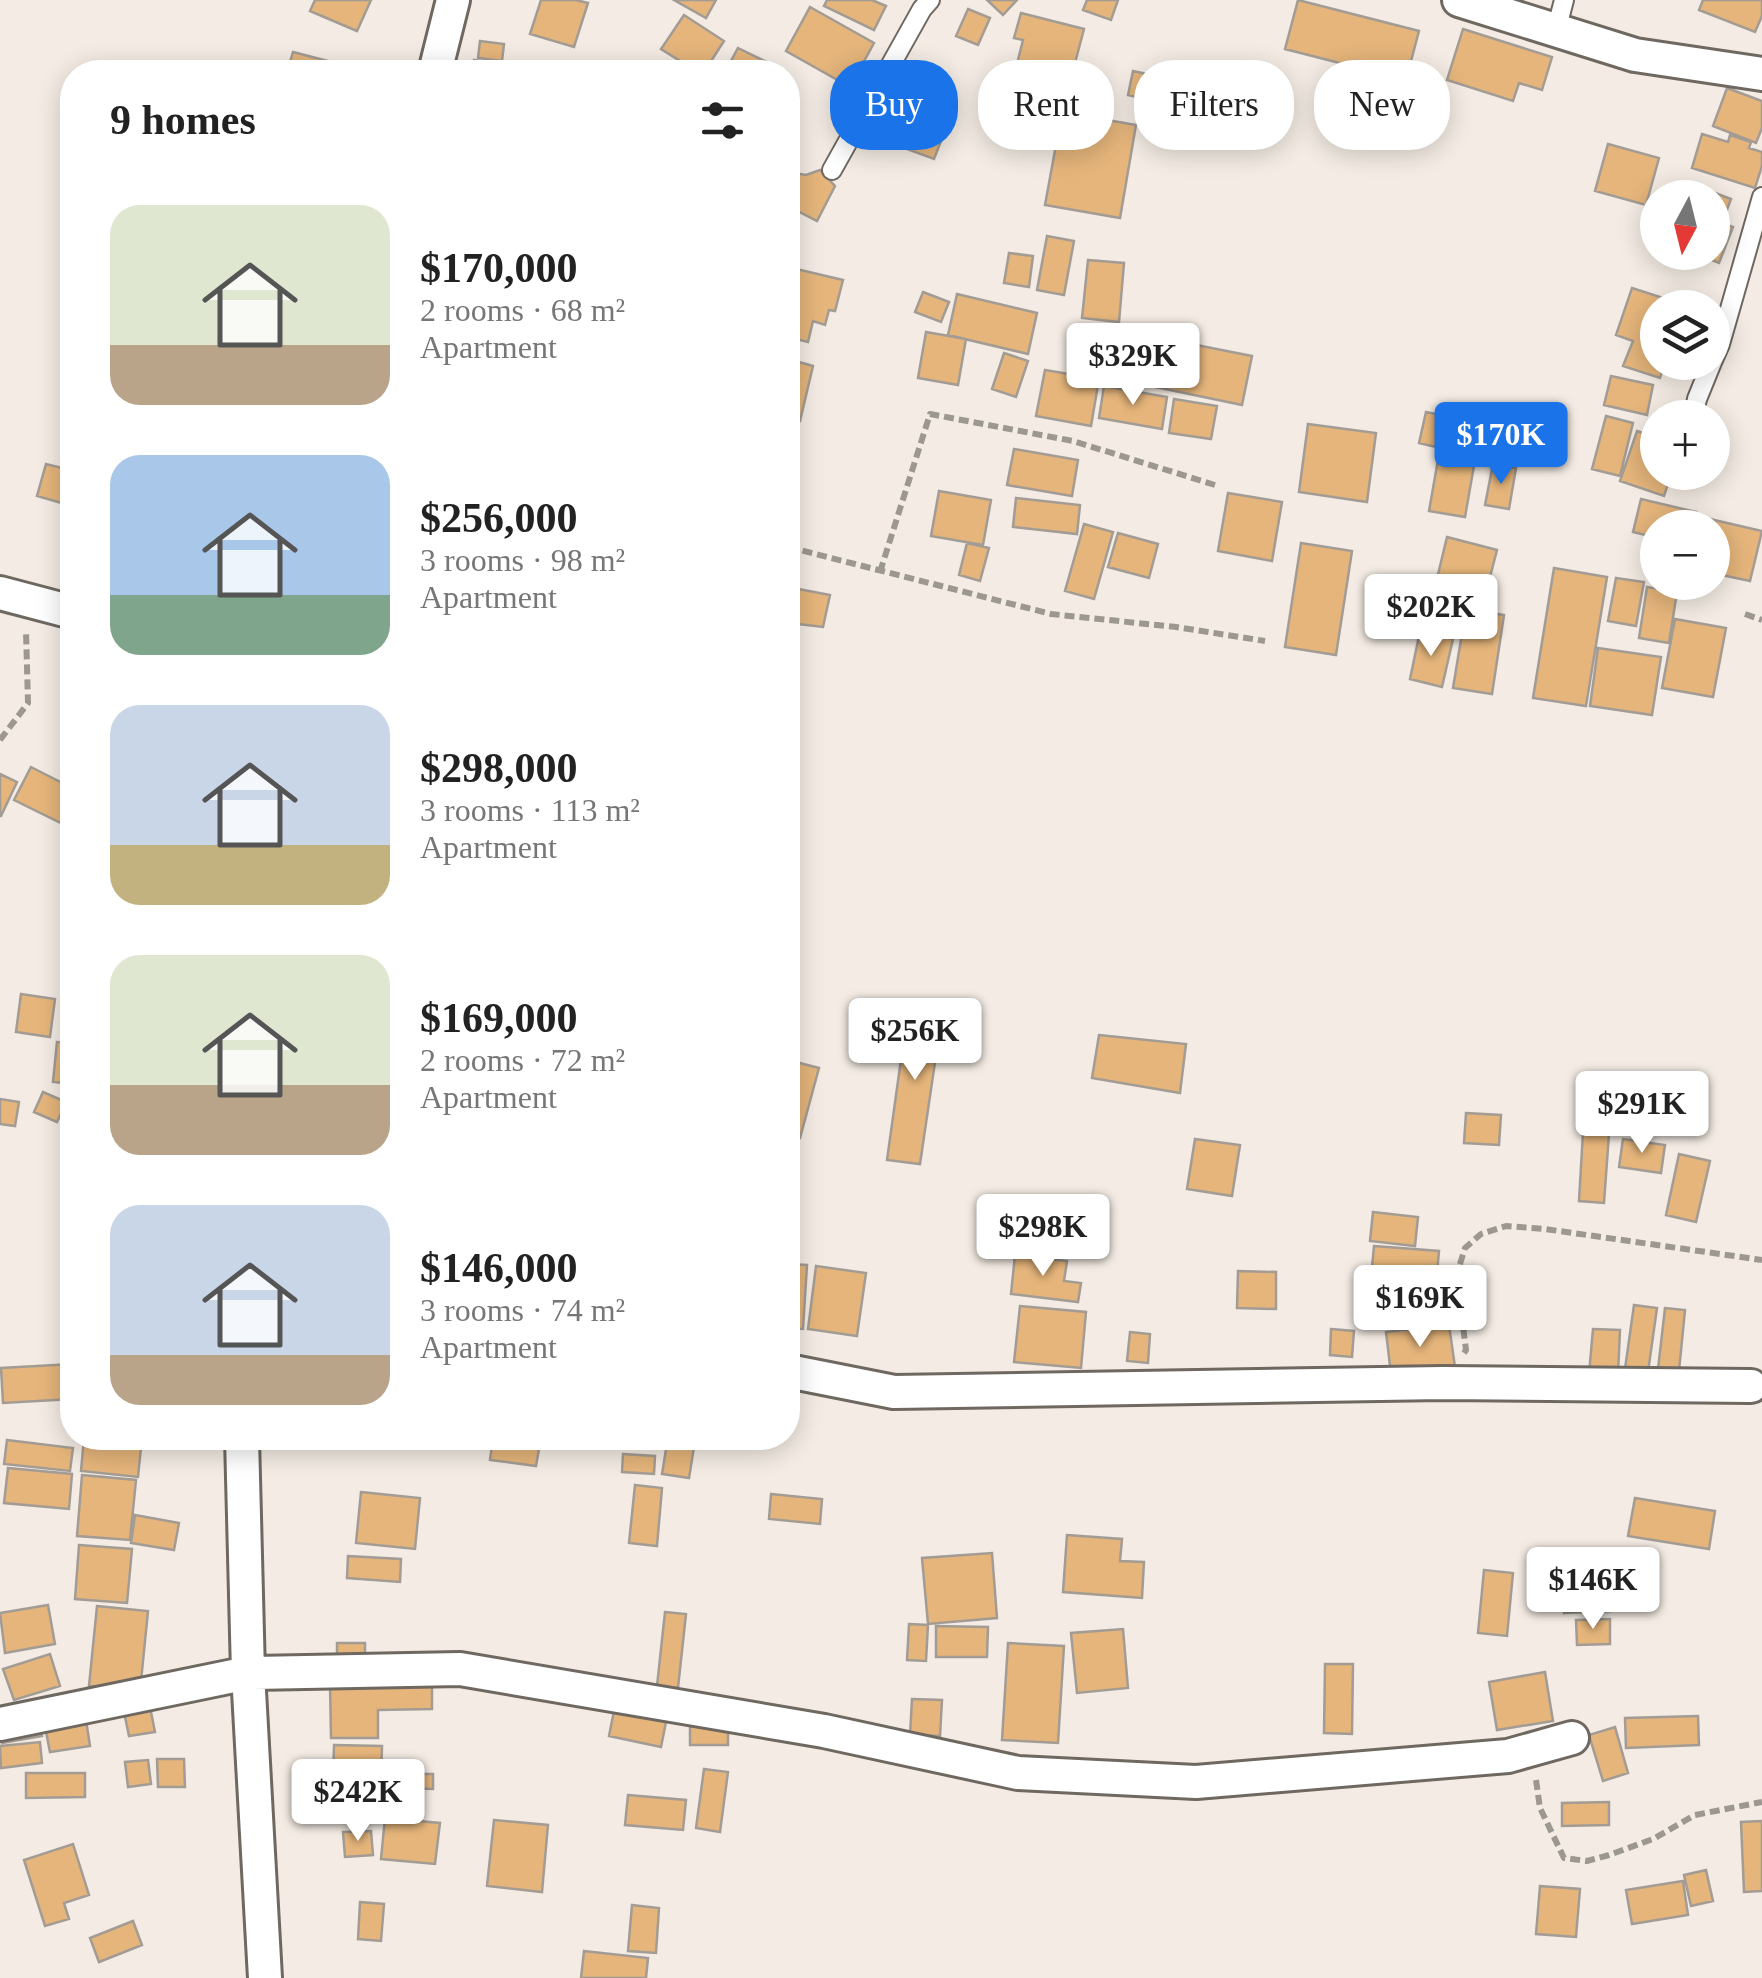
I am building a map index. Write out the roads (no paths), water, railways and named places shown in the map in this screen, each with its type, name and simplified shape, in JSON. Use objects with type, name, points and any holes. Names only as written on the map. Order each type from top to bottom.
[{"type":"street","points":[[437,60],[452,0]]},
{"type":"street","points":[[1459,0],[1560,15],[1635,56],[1762,74]]},
{"type":"street","points":[[12,597],[60,609]]},
{"type":"street","points":[[800,1373],[894,1392],[1444,1383],[1751,1386]]},
{"type":"street","points":[[242,1450],[248,1673],[265,1978]]},
{"type":"street","points":[[0,1724],[248,1673],[460,1669],[824,1731],[1018,1773],[1196,1782],[1508,1756],[1572,1738]]},
{"type":"lane","points":[[832,170],[930,0]]},
{"type":"lane","points":[[1730,309],[1762,197]]}]
